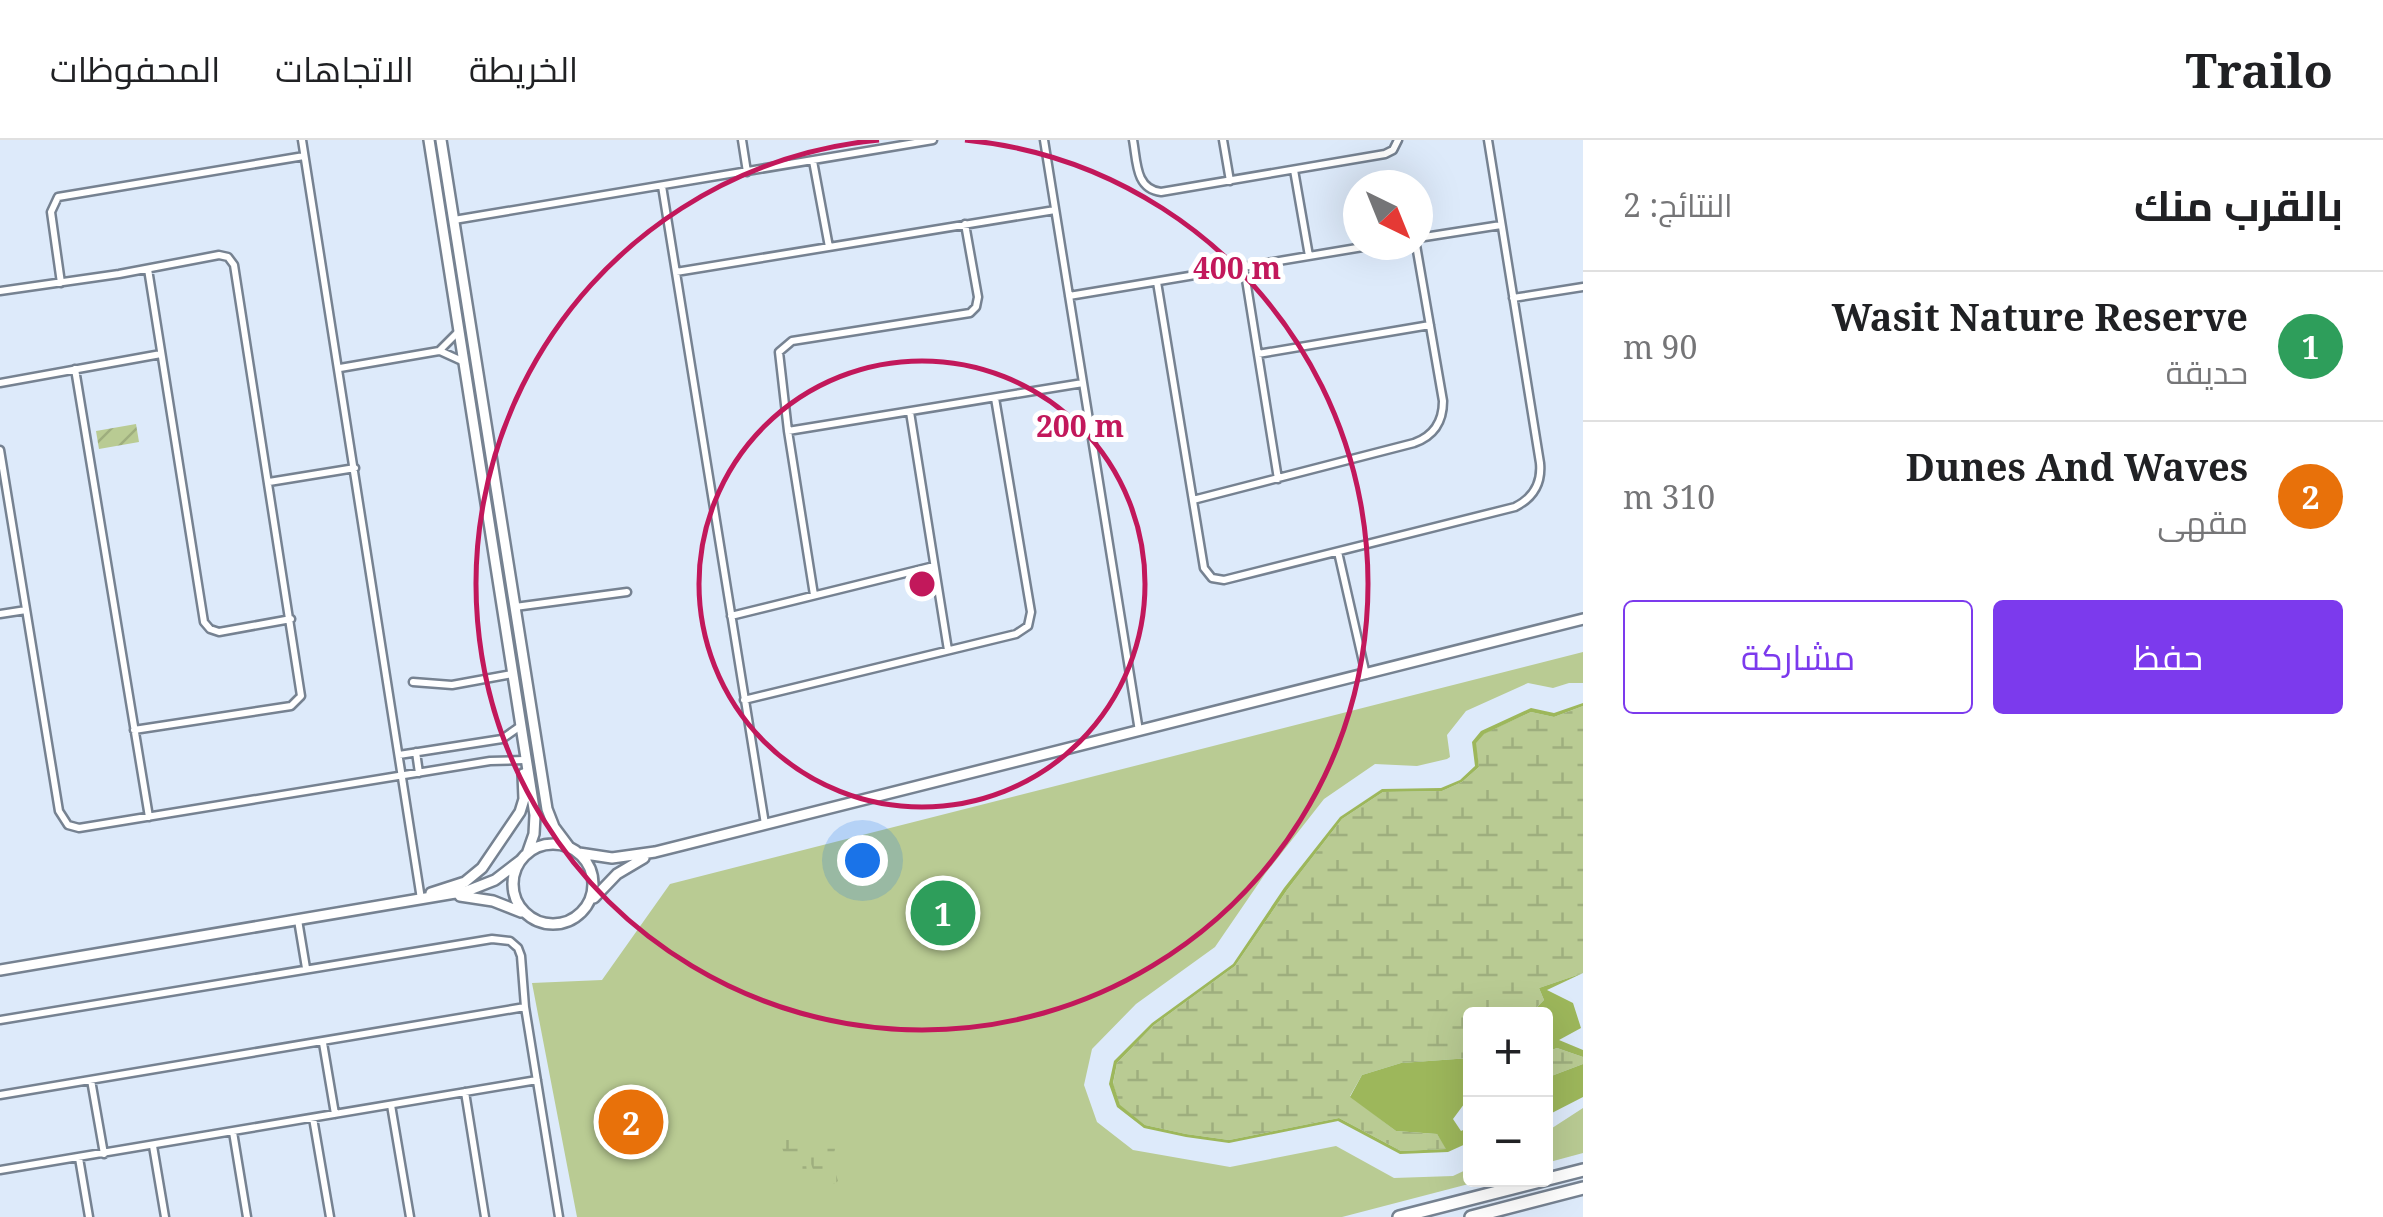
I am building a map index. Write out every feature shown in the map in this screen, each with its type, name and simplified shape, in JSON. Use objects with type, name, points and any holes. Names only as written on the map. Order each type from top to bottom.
[{"type":"highway","points":[[1399,1217],[1583,1170]]},
{"type":"highway","points":[[1471,1217],[1583,1188]]},
{"type":"main road","points":[[429,140],[536,822],[516,869],[513,889],[527,915]]},
{"type":"main road","points":[[440,140],[549,815],[586,862],[593,882],[589,902]]},
{"type":"main road","points":[[0,970],[442,895],[488,883],[547,844],[612,858],[655,852],[1583,618]]},
{"type":"main road","points":[[505,625],[516,662],[524,664]]},
{"type":"main road","points":[[422,898],[466,882],[482,868],[520,812],[525,763]]},
{"type":"main road","points":[[442,895],[492,901],[542,923],[562,924],[580,914],[623,870],[655,852]]},
{"type":"street","points":[[302,140],[422,898]]},
{"type":"street","points":[[742,140],[747,172]]},
{"type":"street","points":[[454,220],[933,140]]},
{"type":"street","points":[[1044,140],[1139,731]]},
{"type":"street","points":[[1133,140],[1140,179],[1150,191],[1161,192],[1385,154],[1395,148],[1398,140]]},
{"type":"street","points":[[1223,140],[1230,181]]},
{"type":"street","points":[[1157,282],[1204,568],[1216,580],[1515,507],[1534,493],[1540,479],[1540,464],[1488,140]]},
{"type":"street","points":[[61,283],[51,212],[58,197],[304,156]]},
{"type":"street","points":[[813,161],[829,247]]},
{"type":"street","points":[[1294,170],[1309,256]]},
{"type":"street","points":[[662,186],[764,824]]},
{"type":"street","points":[[676,272],[1056,210]]},
{"type":"street","points":[[814,596],[778,360],[784,345],[966,314],[976,308],[978,296],[965,224]]},
{"type":"street","points":[[1433,239],[1501,225]]},
{"type":"street","points":[[1069,296],[1343,250]]},
{"type":"street","points":[[0,291],[219,255],[232,262],[301,693],[296,704],[134,730]]},
{"type":"street","points":[[1194,500],[1414,443],[1432,433],[1443,408],[1420,260]]},
{"type":"street","points":[[1244,267],[1278,479]]},
{"type":"street","points":[[148,269],[204,622],[220,632],[290,619]]},
{"type":"street","points":[[1513,298],[1583,287]]},
{"type":"street","points":[[1258,354],[1430,326]]},
{"type":"street","points":[[340,368],[439,350],[457,333]]},
{"type":"street","points":[[439,350],[462,361]]},
{"type":"street","points":[[0,383],[161,354]]},
{"type":"street","points":[[75,369],[149,817]]},
{"type":"street","points":[[788,431],[1083,383]]},
{"type":"street","points":[[744,700],[1020,632],[1031,617],[995,398]]},
{"type":"street","points":[[910,412],[948,650]]},
{"type":"street","points":[[0,450],[61,816],[68,824],[79,828],[490,760],[525,763]]},
{"type":"street","points":[[269,482],[355,468]]},
{"type":"street","points":[[1338,552],[1366,674]]},
{"type":"street","points":[[731,616],[934,566]]},
{"type":"street","points":[[515,607],[627,592]]},
{"type":"street","points":[[0,614],[26,610]]},
{"type":"street","points":[[413,682],[452,685],[512,674]]},
{"type":"street","points":[[399,755],[505,738],[519,726]]},
{"type":"street","points":[[416,752],[419,773]]},
{"type":"street","points":[[298,920],[306,968]]},
{"type":"street","points":[[0,1018],[502,939],[518,948],[559,1217]]},
{"type":"street","points":[[0,1095],[525,1007]]},
{"type":"street","points":[[323,1043],[334,1114]]},
{"type":"street","points":[[91,1080],[104,1154]]},
{"type":"street","points":[[0,1170],[537,1080]]},
{"type":"street","points":[[465,1092],[486,1217]]},
{"type":"street","points":[[392,1105],[410,1217]]},
{"type":"street","points":[[314,1118],[330,1217]]},
{"type":"street","points":[[232,1132],[247,1217]]},
{"type":"street","points":[[153,1146],[164,1217]]},
{"type":"street","points":[[79,1158],[89,1217]]},
{"type":"green space","points":[[136,424],[139,442],[99,449],[96,431]]},
{"type":"green space","points":[[1583,652],[1583,683],[1553,688],[1528,683],[1466,711],[1447,735],[1447,759],[1417,766],[1375,764],[1324,799],[1265,874],[1215,947],[1136,1004],[1092,1049],[1084,1085],[1097,1122],[1133,1150],[1230,1167],[1336,1146],[1394,1178],[1453,1176],[1463,1171],[1463,1185],[1342,1217],[577,1217],[532,983],[602,980],[670,884]]},
{"type":"green space","points":[[1583,706],[1583,973],[1539,988],[1544,1000],[1537,1007],[1463,1007],[1463,1059],[1401,1063],[1362,1075],[1350,1096],[1396,1131],[1437,1134],[1447,1149],[1401,1151],[1339,1118],[1229,1140],[1145,1125],[1120,1106],[1113,1084],[1117,1063],[1154,1025],[1235,966],[1342,819],[1383,792],[1442,791],[1462,782],[1479,767],[1475,743],[1483,734],[1531,712],[1554,717]]},
{"type":"green space","points":[[1553,1049],[1583,1057],[1583,1064],[1553,1075]]},
{"type":"green space","points":[[1583,1108],[1583,1153],[1553,1161],[1553,1127]]},
{"type":"green space","points":[[782,1132],[792,1145],[798,1136],[804,1137],[807,1150],[811,1148],[811,1135],[817,1147],[821,1135],[829,1135],[835,1149],[832,1162],[838,1181],[834,1184],[825,1176],[822,1178],[826,1190],[818,1192],[811,1164],[806,1162],[807,1175],[803,1175],[794,1153],[790,1157],[792,1176],[780,1142]]},
{"type":"shaded area","points":[[1583,703],[1554,717],[1531,712],[1484,734],[1476,743],[1479,767],[1462,782],[1442,791],[1383,792],[1342,819],[1235,966],[1154,1025],[1117,1063],[1113,1083],[1120,1105],[1145,1125],[1229,1140],[1339,1118],[1401,1151],[1446,1149],[1437,1134],[1396,1131],[1350,1097],[1362,1075],[1401,1063],[1463,1059],[1463,1105],[1453,1119],[1463,1130],[1463,1145],[1448,1152],[1400,1154],[1338,1121],[1229,1143],[1144,1128],[1117,1107],[1109,1084],[1114,1061],[1152,1023],[1233,964],[1284,888],[1340,817],[1382,789],[1441,788],[1460,780],[1475,766],[1472,742],[1481,731],[1531,708],[1554,713]]},
{"type":"shaded area","points":[[1583,973],[1547,990],[1573,1003],[1581,1028],[1559,1040],[1583,1050],[1583,1057],[1553,1049],[1553,1007],[1537,1007],[1544,1000],[1539,988]]},
{"type":"shaded area","points":[[1583,1064],[1583,1097],[1553,1112],[1553,1097],[1553,1075]]},
{"type":"place","name":"Wasit Nature Reserve","points":[[943,913]]},
{"type":"place","name":"Dunes And Waves","points":[[631,1122]]}]
